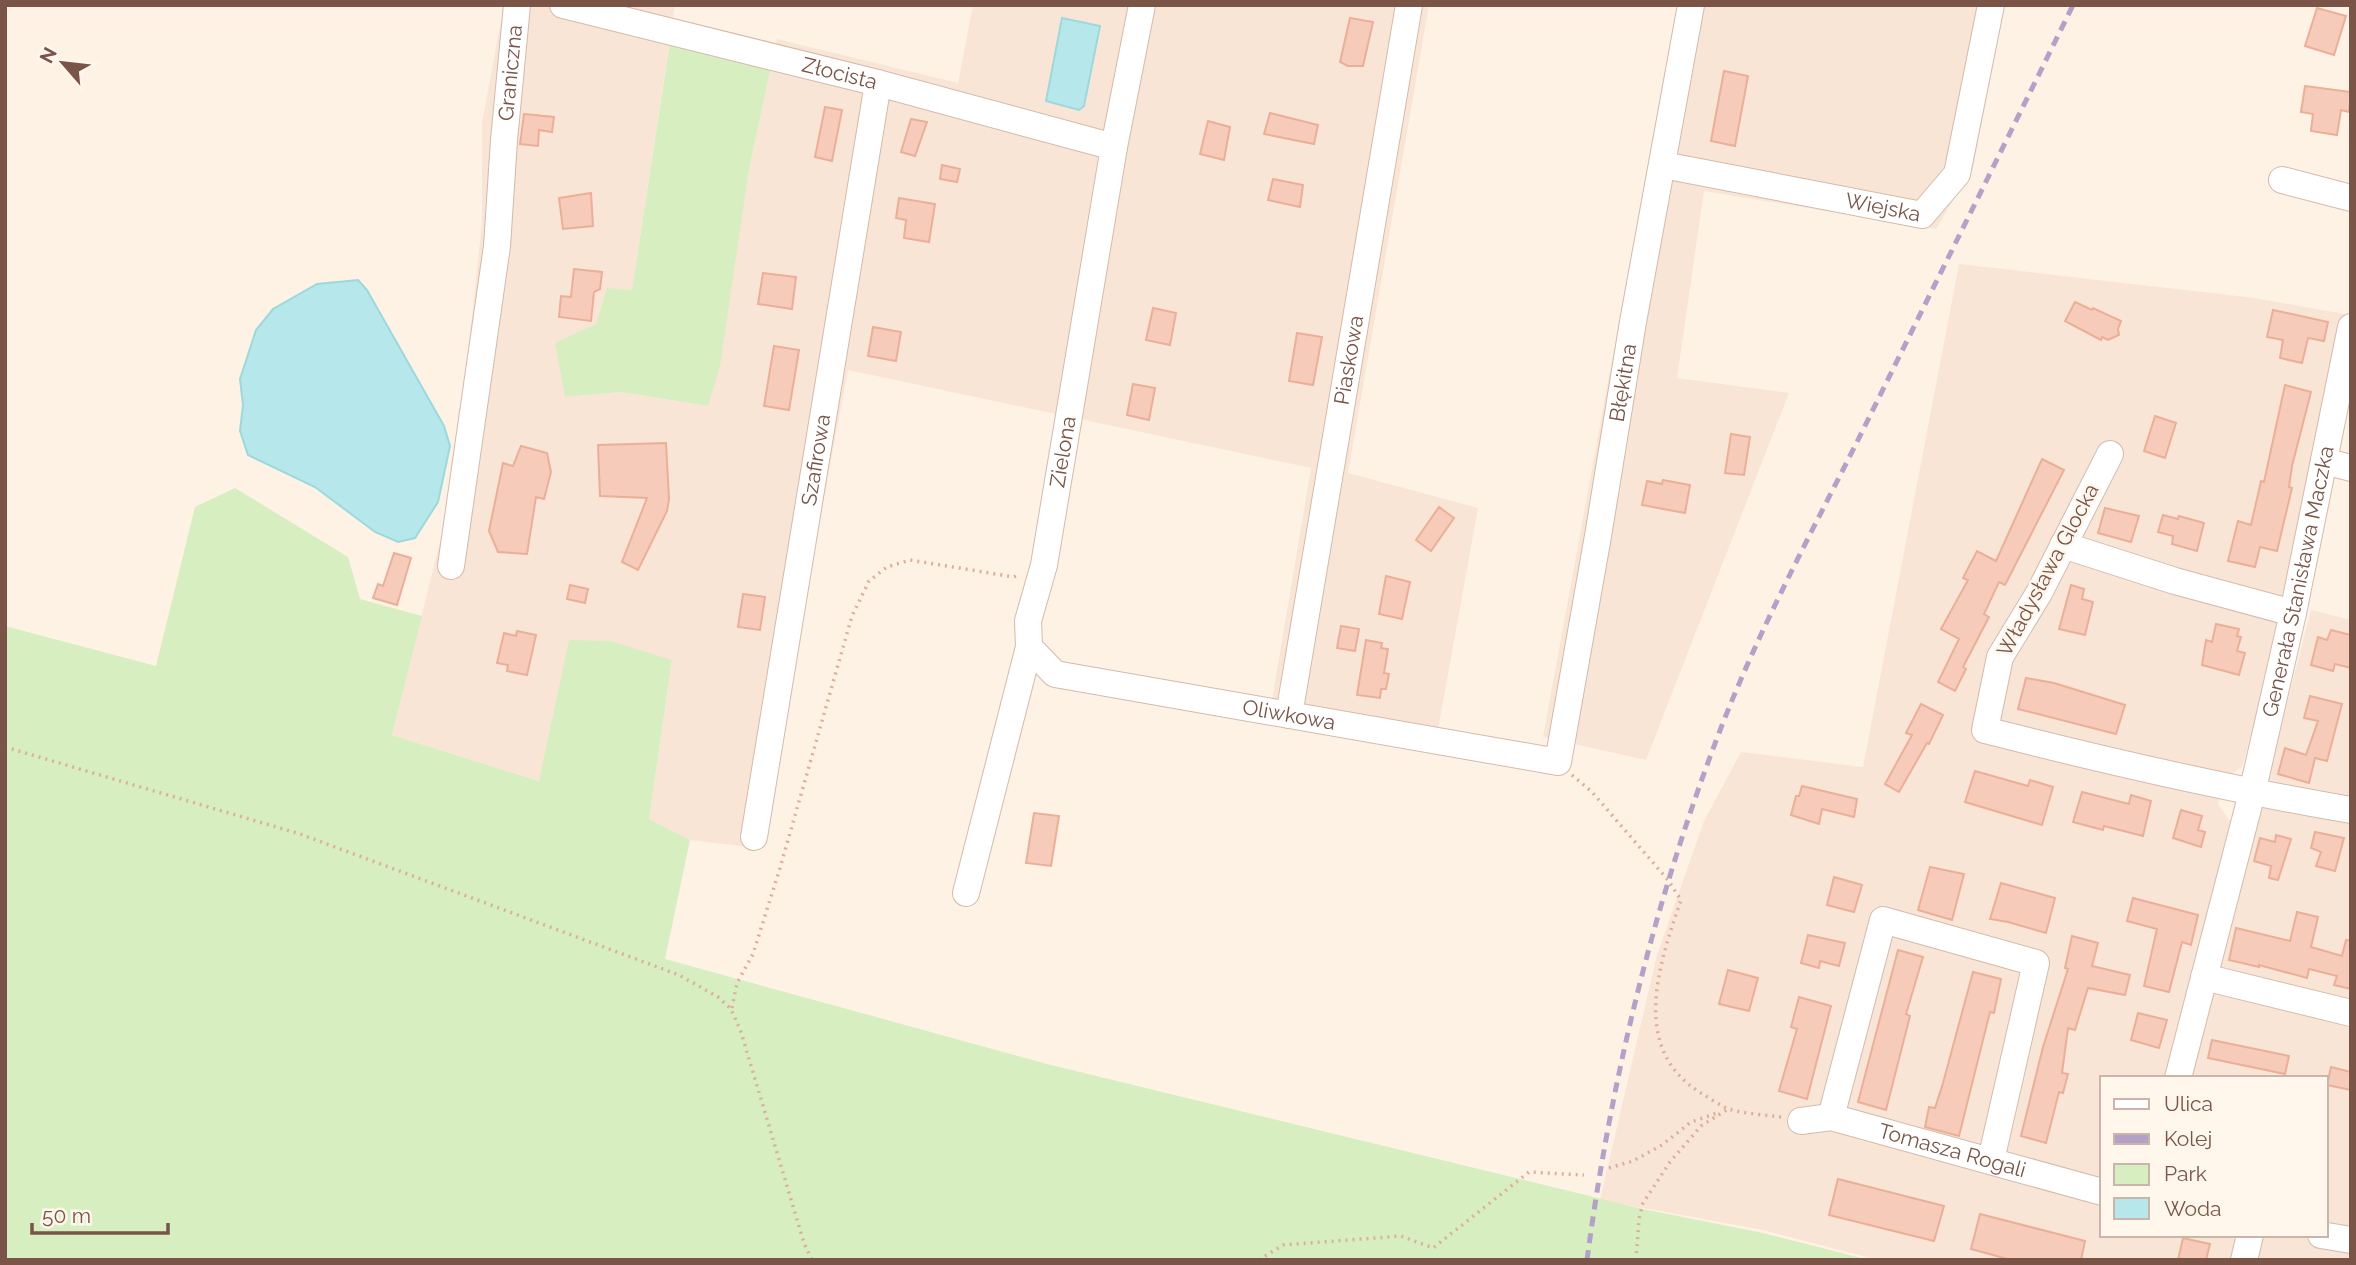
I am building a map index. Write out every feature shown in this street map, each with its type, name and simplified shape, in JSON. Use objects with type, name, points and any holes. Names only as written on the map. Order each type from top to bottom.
[{"type":"street","name":"Graniczna","points":[[451,566],[497,246],[517,5]]},
{"type":"street","name":"Złocista","points":[[564,5],[878,83],[1114,146]]},
{"type":"street","name":"Zielona","points":[[966,893],[1029,647],[1028,621],[1044,565],[1114,146],[1142,5]]},
{"type":"street","name":"Piaskowa","points":[[1289,715],[1409,5]]},
{"type":"street","name":"Błękitna","points":[[1558,762],[1633,322],[1691,5]]},
{"type":"street","name":"Wiejska","points":[[1663,165],[1922,215],[1956,174],[1991,5]]},
{"type":"street","name":"Szafirowa","points":[[754,837],[878,83]]},
{"type":"street","points":[[2281,180],[2351,198]]},
{"type":"street","name":"Generała Stanisława Maczka","points":[[2179,1076],[2252,793],[2293,613],[2351,327]]},
{"type":"street","name":"Władysława Glocka","points":[[2110,454],[2039,593],[2000,657],[1984,730],[2122,765],[2252,793]]},
{"type":"street","points":[[2324,461],[2351,468]]},
{"type":"street","points":[[2063,545],[2175,582],[2293,613]]},
{"type":"street","name":"Oliwkowa","points":[[1029,647],[1055,674],[1558,762]]},
{"type":"street","points":[[2252,793],[2351,810]]},
{"type":"street","points":[[1831,1117],[1883,920],[2036,963],[1991,1160]]},
{"type":"street","points":[[2204,977],[2351,1013]]},
{"type":"street","name":"Tomasza Rogali","points":[[1801,1121],[1831,1117],[2100,1191]]},
{"type":"street","points":[[2328,1236],[2351,1240]]},
{"type":"street","points":[[2244,1260],[2250,1237]]},
{"type":"path","points":[[732,1009],[737,983],[753,954],[780,867],[852,616],[869,580],[887,567],[909,560],[1014,577],[1044,565]]},
{"type":"path","points":[[5,747],[300,834],[679,975],[718,997],[732,1009],[741,1032],[804,1242],[812,1260]]},
{"type":"path","points":[[1558,762],[1592,792],[1668,880],[1681,900],[1663,952],[1656,993],[1655,1018],[1663,1054],[1685,1083],[1728,1109],[1801,1121]]},
{"type":"path","points":[[1609,1168],[1633,1161],[1662,1146],[1691,1122],[1728,1109]]},
{"type":"path","points":[[1636,1260],[1643,1203],[1670,1162],[1701,1126],[1728,1109]]},
{"type":"path","points":[[1259,1260],[1283,1245],[1401,1236],[1433,1248],[1528,1172],[1584,1175]]},
{"type":"shaded area","points":[[504,5],[675,5],[632,290],[596,324],[565,397],[621,392],[707,406],[749,169],[777,39],[958,83],[973,5],[1429,5],[1348,473],[1478,508],[1434,752],[1268,724],[1311,468],[848,370],[758,848],[690,840],[649,819],[672,661],[611,641],[569,641],[540,781],[392,735],[454,485],[482,223],[482,123]]},
{"type":"shaded area","points":[[1677,5],[2004,5],[1973,167],[1936,229],[1704,191],[1677,378],[1789,393],[1646,760],[1543,737]]},
{"type":"shaded area","points":[[1959,264],[2255,298],[2344,314],[2279,632],[2242,767],[2224,778],[2218,804],[2229,820],[2260,808],[2311,610],[2351,620],[2351,1260],[1878,1260],[1763,1230],[1600,1200],[1657,955],[1704,821],[1741,752],[1863,767]]},
{"type":"green space","points":[[670,41],[771,67],[749,169],[720,366],[708,406],[621,392],[565,397],[555,343],[596,324],[607,288],[632,290]]},
{"type":"green space","points":[[235,488],[348,557],[360,599],[422,616],[392,735],[539,781],[569,640],[611,641],[672,660],[649,819],[690,840],[665,959],[1047,1064],[1643,1209],[1763,1233],[1869,1260],[5,1260],[5,626],[156,666],[195,507]]},
{"type":"water","points":[[1062,18],[1100,26],[1084,106],[1079,110],[1046,101]]},
{"type":"water","points":[[358,280],[367,290],[444,426],[450,446],[438,502],[415,538],[398,542],[375,532],[315,487],[248,455],[240,431],[243,405],[240,379],[256,330],[273,309],[317,284]]},
{"type":"building","points":[[2317,8],[2346,16],[2334,55],[2305,46]]},
{"type":"building","points":[[1350,18],[1373,22],[1363,66],[1348,66],[1340,62]]},
{"type":"building","points":[[1724,71],[1748,76],[1735,146],[1711,141]]},
{"type":"building","points":[[2305,86],[2351,92],[2349,112],[2341,110],[2337,135],[2311,131],[2313,114],[2301,112]]},
{"type":"building","points":[[825,107],[842,110],[832,161],[815,157]]},
{"type":"building","points":[[1270,113],[1318,125],[1314,144],[1264,134]]},
{"type":"building","points":[[524,114],[554,117],[552,132],[539,130],[538,146],[520,144]]},
{"type":"building","points":[[911,119],[927,122],[915,156],[901,152]]},
{"type":"building","points":[[1208,121],[1230,127],[1224,160],[1200,154]]},
{"type":"building","points":[[942,165],[960,169],[957,182],[940,179]]},
{"type":"building","points":[[1273,179],[1303,185],[1300,207],[1268,200]]},
{"type":"building","points":[[591,193],[593,226],[563,229],[559,198]]},
{"type":"building","points":[[899,198],[935,204],[929,242],[904,238],[906,220],[896,218]]},
{"type":"building","points":[[574,269],[602,272],[600,289],[594,292],[591,321],[559,317],[561,296],[571,297]]},
{"type":"building","points":[[763,273],[796,277],[792,309],[758,304]]},
{"type":"building","points":[[2075,302],[2121,321],[2119,335],[2108,340],[2102,337],[2101,340],[2065,321]]},
{"type":"building","points":[[1153,308],[1176,313],[1170,345],[1146,340]]},
{"type":"building","points":[[2273,310],[2328,322],[2324,341],[2308,338],[2302,363],[2280,358],[2283,340],[2267,337]]},
{"type":"building","points":[[873,327],[901,332],[896,361],[868,356]]},
{"type":"building","points":[[1297,333],[1322,337],[1313,385],[1289,381]]},
{"type":"building","points":[[774,346],[799,350],[789,410],[764,406]]},
{"type":"building","points":[[1133,384],[1155,388],[1149,420],[1127,415]]},
{"type":"building","points":[[2285,385],[2311,392],[2292,466],[2289,487],[2292,488],[2277,551],[2260,547],[2255,567],[2228,561],[2238,521],[2251,525],[2261,481],[2264,482]]},
{"type":"building","points":[[2155,416],[2176,423],[2165,458],[2144,451]]},
{"type":"building","points":[[1731,434],[1750,437],[1744,475],[1725,473]]},
{"type":"building","points":[[666,443],[669,499],[667,511],[638,570],[622,562],[647,498],[600,496],[598,445]]},
{"type":"building","points":[[521,446],[547,453],[551,472],[544,499],[536,497],[527,554],[498,552],[489,531],[503,463],[513,466]]},
{"type":"building","points":[[2042,459],[2064,470],[2005,585],[1999,582],[1984,614],[1989,617],[1963,667],[1966,669],[1955,691],[1938,682],[1959,639],[1941,629],[1968,580],[1963,578],[1977,551],[1996,561]]},
{"type":"building","points":[[1663,480],[1690,485],[1685,513],[1642,505],[1647,481],[1662,484]]},
{"type":"building","points":[[1439,507],[1454,518],[1431,551],[1416,540]]},
{"type":"building","points":[[2105,508],[2139,516],[2131,542],[2098,533]]},
{"type":"building","points":[[2163,515],[2204,523],[2197,551],[2172,544],[2173,536],[2158,532]]},
{"type":"building","points":[[394,553],[411,558],[397,605],[373,598],[378,584],[383,586]]},
{"type":"building","points":[[1386,576],[1410,582],[1402,619],[1379,614]]},
{"type":"building","points":[[570,585],[588,589],[585,603],[567,599]]},
{"type":"building","points":[[2071,585],[2084,589],[2082,599],[2093,602],[2085,635],[2059,629]]},
{"type":"building","points":[[743,594],[765,597],[760,630],[738,627]]},
{"type":"building","points":[[2216,624],[2239,629],[2237,636],[2241,637],[2237,651],[2245,653],[2239,675],[2202,665],[2206,640],[2212,642]]},
{"type":"building","points":[[1341,626],[1359,629],[1355,651],[1337,648]]},
{"type":"building","points":[[2331,630],[2351,635],[2351,668],[2335,664],[2333,671],[2311,665],[2318,637],[2327,640]]},
{"type":"building","points":[[517,631],[536,635],[527,675],[507,671],[508,665],[497,663],[504,633],[516,636]]},
{"type":"building","points":[[1366,640],[1382,643],[1381,648],[1388,649],[1384,673],[1389,674],[1386,689],[1381,689],[1380,698],[1357,695]]},
{"type":"building","points":[[2026,678],[2054,683],[2125,705],[2116,734],[2018,709]]},
{"type":"building","points":[[2310,696],[2342,704],[2327,761],[2315,758],[2309,783],[2278,774],[2285,748],[2306,755],[2318,721],[2304,718]]},
{"type":"building","points":[[1921,704],[1943,715],[1929,744],[1927,743],[1899,792],[1885,784],[1912,735],[1906,733]]},
{"type":"building","points":[[1975,771],[2028,786],[2030,780],[2053,787],[2042,825],[1965,802]]},
{"type":"building","points":[[1802,786],[1857,799],[1854,817],[1822,809],[1819,824],[1791,815]]},
{"type":"building","points":[[2082,792],[2129,804],[2131,795],[2151,801],[2143,836],[2104,826],[2103,830],[2073,822]]},
{"type":"building","points":[[2181,810],[2202,816],[2198,830],[2205,832],[2201,847],[2173,838]]},
{"type":"building","points":[[1034,813],[1059,816],[1051,866],[1026,863]]},
{"type":"building","points":[[2315,832],[2344,838],[2335,871],[2316,866],[2321,852],[2311,848]]},
{"type":"building","points":[[2276,835],[2291,839],[2278,880],[2269,878],[2271,866],[2254,861],[2260,838],[2275,842]]},
{"type":"building","points":[[1930,867],[1964,874],[1952,920],[1918,910]]},
{"type":"building","points":[[1834,877],[1862,885],[1854,912],[1827,905]]},
{"type":"building","points":[[2001,883],[2055,898],[2046,933],[1990,919]]},
{"type":"building","points":[[2133,898],[2198,915],[2191,945],[2182,942],[2169,992],[2144,986],[2157,929],[2127,921]]},
{"type":"building","points":[[2297,912],[2318,917],[2311,947],[2342,956],[2346,940],[2351,941],[2351,989],[2334,985],[2337,976],[2309,969],[2307,978],[2229,960],[2236,928],[2290,941]]},
{"type":"building","points":[[1808,935],[1845,943],[1839,966],[1820,961],[1819,968],[1801,963]]},
{"type":"building","points":[[2072,936],[2098,943],[2092,966],[2130,975],[2125,995],[2088,988],[2075,1030],[2068,1028],[2062,1073],[2068,1074],[2063,1093],[2059,1092],[2046,1143],[2021,1136],[2043,1047],[2068,969],[2065,968]]},
{"type":"building","points":[[1898,950],[1923,957],[1906,1014],[1910,1016],[1886,1110],[1858,1102]]},
{"type":"building","points":[[1728,970],[1758,978],[1749,1011],[1719,1004]]},
{"type":"building","points":[[1973,972],[2001,979],[1959,1136],[1925,1127],[1929,1107],[1935,1108],[1943,1083]]},
{"type":"building","points":[[1799,997],[1831,1006],[1807,1099],[1779,1091],[1797,1029],[1791,1027]]},
{"type":"building","points":[[2138,1013],[2167,1020],[2159,1048],[2131,1040]]},
{"type":"building","points":[[2212,1040],[2289,1056],[2285,1074],[2208,1058]]},
{"type":"building","points":[[2331,1067],[2351,1072],[2351,1090],[2328,1085]]},
{"type":"building","points":[[1838,1179],[1944,1206],[1934,1241],[1829,1215]]},
{"type":"building","points":[[1980,1214],[2085,1241],[2081,1260],[2011,1260],[1971,1249]]},
{"type":"building","points":[[2183,1238],[2210,1244],[2206,1260],[2178,1260]]},
{"type":"railway","points":[[1587,1260],[1609,1125],[1638,992],[1674,862],[1719,733],[1784,587],[2073,5]]}]
